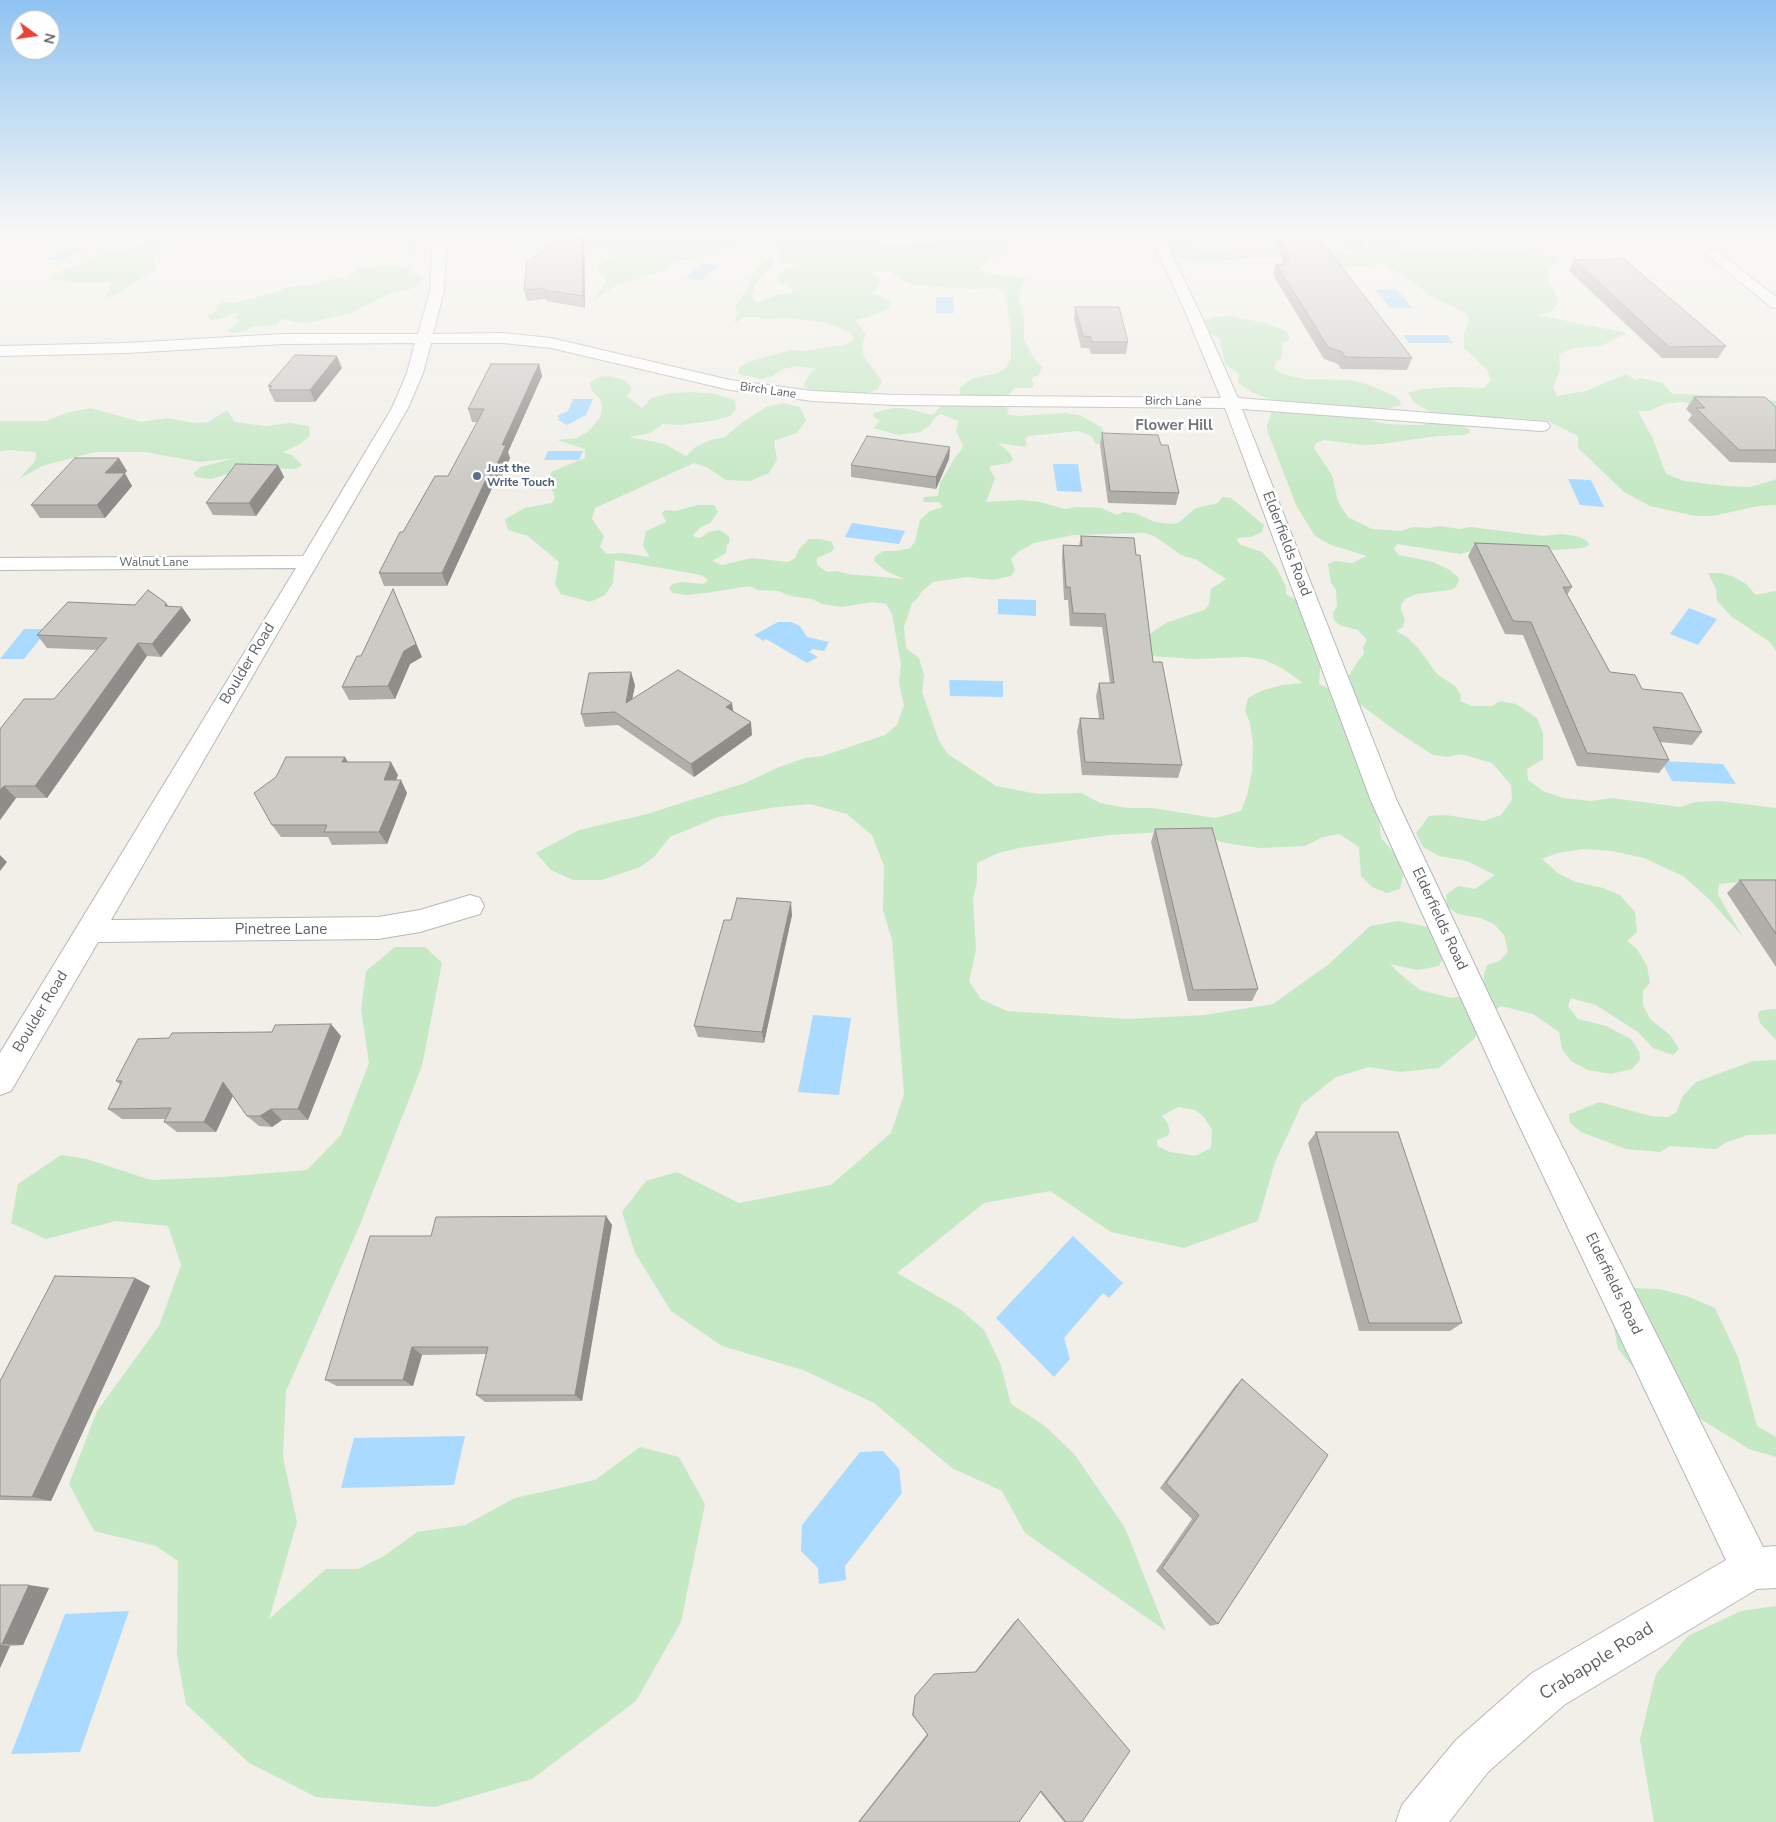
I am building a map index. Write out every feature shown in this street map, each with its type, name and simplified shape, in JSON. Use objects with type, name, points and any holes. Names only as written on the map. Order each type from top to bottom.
[{"type":"street","name":"Boulder Road","points":[[0,1081],[400,408],[415,373],[430,316]]},
{"type":"street","name":"Elderfields Road","points":[[1195,316],[1231,403],[1384,801],[1522,1098],[1764,1568]]},
{"type":"street","name":"Birch Lane","points":[[0,351],[128,348],[282,339],[425,337],[526,340],[730,385],[813,396],[895,400],[1231,403],[1541,426]]},
{"type":"street","name":"Walnut Lane","points":[[0,564],[309,562]]},
{"type":"street","name":"Pinetree Lane","points":[[90,931],[378,928],[420,921],[470,906]]},
{"type":"street","name":"Crabapple Road","points":[[1419,1822],[1472,1756],[1548,1689],[1764,1568]]},
{"type":"green space","points":[[207,316],[228,316],[220,319],[211,320]]},
{"type":"green space","points":[[338,316],[299,323],[284,319],[280,320],[277,325],[251,327],[246,331],[233,333],[227,331],[239,322],[235,317]]},
{"type":"green space","points":[[737,316],[870,316],[855,320],[866,334],[862,345],[864,357],[882,381],[878,389],[862,396],[811,391],[803,386],[811,372],[816,369],[797,366],[783,369],[773,376],[760,379],[738,374],[739,368],[748,362],[791,350],[804,351],[843,345],[851,342],[854,338],[850,332],[827,323],[792,318],[761,319],[761,317],[745,317],[734,323]]},
{"type":"green space","points":[[1009,316],[1024,316],[1024,339],[1033,357],[1042,367],[1039,375],[1031,378],[1034,384],[1032,388],[1015,388],[1004,399],[1003,405],[1009,409],[1007,415],[1064,413],[1080,415],[1101,427],[1106,435],[1100,444],[1096,444],[1091,436],[1078,431],[1029,436],[1025,438],[1027,444],[1025,447],[998,443],[1010,453],[1013,459],[1010,463],[990,466],[990,470],[995,478],[986,502],[1019,500],[1040,502],[1065,509],[1076,507],[1101,508],[1117,515],[1123,512],[1135,513],[1155,522],[1171,524],[1178,523],[1196,508],[1218,503],[1222,497],[1231,498],[1264,525],[1262,532],[1251,537],[1238,538],[1237,541],[1241,545],[1262,552],[1276,567],[1286,587],[1286,594],[1301,603],[1311,626],[1311,640],[1321,656],[1319,684],[1348,698],[1347,679],[1364,654],[1363,647],[1367,640],[1358,630],[1339,625],[1334,620],[1333,613],[1337,606],[1336,590],[1331,583],[1328,564],[1335,561],[1352,563],[1367,556],[1331,545],[1315,536],[1297,507],[1268,433],[1267,425],[1271,413],[1281,404],[1252,392],[1238,383],[1239,374],[1225,364],[1220,339],[1203,329],[1205,320],[1229,316],[1265,323],[1284,330],[1289,335],[1289,340],[1283,343],[1281,359],[1276,362],[1274,368],[1283,374],[1303,379],[1348,380],[1364,383],[1395,396],[1401,405],[1382,410],[1370,417],[1370,420],[1387,424],[1420,425],[1447,421],[1415,403],[1408,393],[1422,389],[1451,387],[1484,388],[1491,380],[1487,370],[1464,348],[1464,333],[1469,320],[1468,316],[1543,316],[1627,333],[1601,346],[1573,348],[1559,354],[1560,370],[1553,387],[1557,396],[1586,391],[1626,374],[1636,380],[1641,378],[1662,383],[1673,394],[1732,396],[1776,401],[1776,411],[1679,402],[1665,404],[1649,411],[1638,411],[1653,439],[1666,474],[1685,481],[1725,486],[1751,487],[1776,479],[1776,505],[1758,506],[1713,516],[1695,516],[1650,506],[1624,492],[1578,448],[1578,436],[1548,421],[1506,417],[1497,421],[1461,424],[1470,430],[1470,433],[1464,435],[1437,436],[1361,445],[1324,440],[1316,443],[1314,448],[1332,475],[1338,502],[1348,517],[1372,529],[1400,531],[1414,527],[1428,528],[1440,526],[1459,529],[1471,527],[1542,536],[1563,534],[1580,537],[1587,541],[1589,545],[1583,548],[1476,550],[1460,554],[1397,544],[1394,549],[1399,555],[1433,562],[1450,570],[1458,577],[1459,581],[1455,588],[1417,594],[1405,599],[1401,605],[1401,611],[1405,619],[1403,627],[1396,631],[1408,638],[1418,648],[1437,674],[1455,686],[1461,695],[1460,701],[1472,706],[1492,706],[1500,701],[1516,704],[1537,718],[1543,733],[1543,759],[1527,769],[1528,780],[1543,791],[1563,798],[1591,801],[1612,798],[1680,807],[1695,802],[1719,801],[1776,808],[1776,888],[1741,882],[1719,884],[1718,895],[1743,937],[1709,899],[1683,876],[1644,858],[1613,851],[1584,849],[1557,853],[1542,859],[1559,874],[1576,882],[1603,888],[1620,895],[1635,912],[1637,932],[1627,941],[1637,949],[1647,966],[1650,983],[1643,991],[1643,1006],[1651,1020],[1670,1035],[1679,1049],[1673,1055],[1653,1048],[1638,1032],[1596,1005],[1571,998],[1568,1006],[1578,1019],[1606,1026],[1631,1039],[1639,1051],[1640,1060],[1632,1069],[1611,1074],[1588,1070],[1571,1061],[1562,1049],[1559,1032],[1533,1014],[1501,1006],[1484,1017],[1474,1039],[1439,1068],[1400,1072],[1369,1067],[1336,1077],[1302,1104],[1275,1162],[1258,1221],[1184,1248],[1111,1232],[1050,1191],[984,1203],[897,1273],[960,1309],[984,1330],[1000,1363],[1011,1404],[1045,1426],[1075,1455],[1125,1528],[1166,1631],[1025,1533],[1002,1491],[952,1468],[874,1403],[803,1370],[722,1346],[671,1311],[635,1253],[622,1212],[646,1181],[677,1172],[739,1203],[775,1196],[831,1185],[891,1133],[904,1094],[892,940],[883,910],[884,866],[872,835],[847,814],[810,804],[777,807],[718,817],[670,837],[654,857],[640,867],[602,880],[573,880],[551,870],[536,853],[579,830],[647,814],[745,783],[779,767],[805,758],[823,756],[885,735],[897,725],[904,705],[899,683],[901,664],[892,614],[886,604],[873,602],[842,607],[822,604],[812,599],[791,596],[778,591],[758,590],[750,586],[686,595],[673,593],[669,589],[671,585],[681,582],[704,584],[708,580],[701,575],[615,560],[613,583],[605,595],[590,602],[561,594],[555,584],[559,562],[528,536],[508,530],[505,519],[525,508],[552,503],[555,498],[549,481],[551,472],[585,458],[585,449],[557,440],[577,438],[589,431],[600,417],[602,408],[600,399],[592,391],[590,383],[598,377],[609,376],[625,380],[632,389],[627,396],[642,408],[651,398],[670,393],[695,392],[716,394],[735,400],[736,409],[730,416],[712,421],[680,425],[663,424],[650,433],[629,437],[665,444],[686,456],[694,448],[710,440],[725,437],[740,424],[766,407],[783,403],[800,407],[806,420],[797,433],[774,441],[777,460],[769,473],[750,481],[726,480],[708,468],[694,463],[595,508],[592,519],[604,536],[600,547],[607,554],[622,553],[650,557],[643,546],[646,531],[666,522],[662,513],[665,510],[675,511],[698,505],[714,505],[718,512],[710,523],[701,527],[693,535],[700,538],[709,532],[719,530],[729,536],[730,542],[727,545],[726,553],[712,561],[722,565],[751,558],[788,562],[795,558],[799,549],[809,539],[820,539],[832,542],[834,548],[831,552],[817,558],[817,565],[827,572],[837,571],[847,574],[904,579],[886,571],[874,561],[875,556],[884,551],[910,548],[915,542],[920,520],[930,511],[943,507],[939,502],[924,502],[923,500],[924,497],[938,496],[940,483],[963,446],[956,431],[959,421],[941,414],[920,432],[898,435],[873,428],[880,421],[873,416],[874,413],[893,408],[904,408],[932,415],[941,406],[961,397],[959,392],[961,387],[973,378],[998,373],[1006,368],[1011,358]],"holes":[[[1144,533],[1154,536],[1181,555],[1197,560],[1226,579],[1211,589],[1209,605],[1204,610],[1166,623],[1148,635],[1107,653],[1193,659],[1247,657],[1265,660],[1282,668],[1303,683],[1282,685],[1261,691],[1248,698],[1245,710],[1250,723],[1253,744],[1252,772],[1241,811],[1215,818],[1153,808],[1127,808],[1100,803],[1081,793],[1038,794],[996,786],[948,754],[939,741],[922,692],[924,675],[919,658],[906,648],[904,627],[912,603],[922,591],[933,582],[967,577],[993,580],[1011,576],[1015,570],[1011,559],[1018,552],[1034,543],[1073,535]],[[1361,705],[1433,755],[1448,757],[1461,754],[1492,763],[1511,785],[1512,800],[1501,815],[1484,821],[1446,815],[1429,816],[1416,833],[1423,847],[1439,856],[1467,861],[1495,875],[1475,889],[1458,886],[1446,895],[1447,907],[1458,914],[1480,918],[1494,924],[1504,935],[1508,952],[1499,961],[1487,965],[1484,974],[1484,992],[1452,998],[1420,990],[1399,973],[1390,964],[1418,970],[1439,966],[1445,954],[1440,939],[1428,927],[1398,921],[1370,926],[1329,964],[1273,1004],[1204,1015],[1128,1019],[1007,1011],[981,999],[969,981],[976,950],[973,899],[977,881],[977,863],[998,853],[1019,848],[1109,835],[1163,832],[1199,834],[1225,843],[1260,848],[1305,846],[1323,837],[1339,834],[1359,847],[1361,876],[1372,887],[1387,893],[1400,889],[1403,875],[1396,855],[1381,838],[1378,810],[1358,723]],[[1178,1107],[1195,1110],[1204,1117],[1212,1130],[1211,1148],[1195,1156],[1170,1152],[1157,1146],[1157,1140],[1167,1136],[1170,1132],[1167,1122],[1162,1116]]]},
{"type":"green space","points":[[91,408],[141,422],[167,418],[196,423],[208,422],[227,410],[235,422],[265,426],[290,423],[309,426],[310,436],[300,444],[283,452],[292,455],[302,465],[296,469],[272,468],[234,472],[211,479],[196,477],[193,473],[201,467],[235,458],[200,462],[145,452],[95,452],[42,466],[19,479],[35,461],[36,452],[7,450],[0,452],[0,421],[45,421],[70,412]]},
{"type":"green space","points":[[1708,573],[1722,573],[1734,577],[1746,584],[1756,595],[1776,591],[1776,651],[1770,642],[1732,617],[1717,601],[1716,589]]},
{"type":"green space","points":[[395,947],[425,947],[442,963],[422,1066],[359,1227],[286,1391],[283,1457],[297,1522],[269,1619],[326,1569],[358,1569],[384,1556],[417,1532],[465,1525],[515,1498],[595,1480],[640,1447],[679,1457],[705,1504],[681,1622],[636,1701],[532,1779],[435,1807],[316,1797],[249,1763],[186,1704],[177,1655],[178,1561],[156,1546],[94,1531],[69,1484],[97,1411],[159,1326],[181,1265],[168,1226],[116,1221],[46,1239],[11,1223],[18,1184],[61,1155],[87,1159],[151,1180],[307,1170],[341,1135],[369,1063],[361,1009],[366,971]]},
{"type":"green space","points":[[1776,1009],[1776,1040],[1760,1023],[1758,1016],[1759,1011]]},
{"type":"green space","points":[[1776,1060],[1776,1134],[1748,1135],[1727,1142],[1716,1149],[1670,1146],[1660,1152],[1626,1149],[1581,1132],[1570,1123],[1569,1114],[1600,1102],[1650,1116],[1668,1117],[1677,1112],[1682,1097],[1696,1082],[1753,1061]]},
{"type":"green space","points":[[1630,1288],[1659,1289],[1689,1297],[1715,1308],[1738,1357],[1757,1426],[1776,1437],[1776,1457],[1749,1449],[1686,1410],[1642,1378],[1618,1349],[1612,1317]]},
{"type":"green space","points":[[1776,1606],[1776,1822],[1654,1822],[1640,1739],[1656,1674],[1688,1636],[1741,1611]]},
{"type":"water","points":[[1403,335],[1447,335],[1453,343],[1409,343]]},
{"type":"water","points":[[573,399],[593,399],[586,415],[567,425],[558,420],[560,418],[557,416],[568,411]]},
{"type":"water","points":[[548,451],[583,451],[579,460],[544,460]]},
{"type":"water","points":[[1053,464],[1078,464],[1082,492],[1057,491]]},
{"type":"water","points":[[1568,479],[1591,480],[1604,507],[1580,505]]},
{"type":"water","points":[[852,523],[905,531],[899,544],[845,537]]},
{"type":"water","points":[[998,599],[1036,600],[1036,616],[998,614]]},
{"type":"water","points":[[1689,608],[1717,619],[1698,645],[1670,634]]},
{"type":"water","points":[[778,622],[791,622],[800,626],[807,637],[829,642],[824,651],[813,649],[809,652],[818,657],[807,663],[766,639],[763,641],[754,635]]},
{"type":"water","points":[[24,629],[48,629],[24,659],[0,659]]},
{"type":"water","points":[[949,680],[1003,681],[1003,697],[950,696]]},
{"type":"water","points":[[1661,761],[1723,764],[1736,784],[1672,781]]},
{"type":"water","points":[[813,1015],[851,1018],[839,1095],[798,1092]]},
{"type":"water","points":[[1073,1236],[1123,1283],[1109,1298],[1103,1293],[1064,1338],[1070,1359],[1054,1377],[996,1318]]},
{"type":"water","points":[[465,1436],[454,1485],[341,1488],[354,1438]]},
{"type":"water","points":[[883,1451],[899,1469],[902,1493],[845,1566],[846,1580],[819,1584],[818,1568],[801,1551],[802,1525],[860,1452]]},
{"type":"water","points":[[129,1611],[80,1752],[11,1754],[65,1614]]},
{"type":"building","points":[[1077,316],[1121,316],[1128,342],[1092,342],[1091,337],[1083,336]]},
{"type":"building","points":[[1309,316],[1380,316],[1412,358],[1345,357],[1342,352],[1328,347]]},
{"type":"building","points":[[1635,316],[1691,316],[1726,346],[1669,347]]},
{"type":"building","points":[[295,355],[337,356],[310,390],[269,390],[272,386],[268,386]]},
{"type":"building","points":[[491,364],[539,364],[502,445],[506,445],[492,475],[488,475],[442,573],[379,573],[400,532],[403,532],[435,476],[448,476],[484,409],[468,409]]},
{"type":"building","points":[[1694,397],[1765,397],[1776,407],[1776,450],[1739,450],[1696,408],[1705,408]]},
{"type":"building","points":[[1102,433],[1158,435],[1161,445],[1168,445],[1179,493],[1110,491]]},
{"type":"building","points":[[867,436],[950,447],[936,477],[851,465]]},
{"type":"building","points":[[75,458],[119,458],[105,473],[125,473],[97,505],[31,505]]},
{"type":"building","points":[[236,464],[278,465],[249,503],[206,503]]},
{"type":"building","points":[[1081,536],[1134,538],[1136,555],[1140,555],[1153,662],[1162,662],[1182,765],[1085,762],[1080,718],[1104,719],[1099,683],[1114,683],[1105,614],[1073,613],[1070,587],[1066,587],[1063,545],[1082,546]]},
{"type":"building","points":[[1475,543],[1548,546],[1572,587],[1563,587],[1610,672],[1635,675],[1642,689],[1682,693],[1702,732],[1653,727],[1669,760],[1587,753],[1531,622],[1513,621]]},
{"type":"building","points":[[393,589],[416,644],[404,651],[388,686],[342,687],[357,656],[361,656]]},
{"type":"building","points":[[148,590],[166,603],[165,606],[182,607],[152,644],[138,643],[35,786],[4,786],[0,790],[0,729],[24,699],[54,699],[107,638],[37,635],[68,602],[135,605]]},
{"type":"building","points":[[678,670],[732,703],[726,707],[751,722],[691,764],[615,712],[581,714],[589,673],[631,672],[626,703]]},
{"type":"building","points":[[286,757],[345,757],[342,762],[391,762],[384,780],[401,780],[379,832],[324,832],[327,825],[272,825],[254,793],[276,777]]},
{"type":"building","points":[[1212,828],[1258,989],[1193,990],[1155,829]]},
{"type":"building","points":[[1740,880],[1776,880],[1776,934]]},
{"type":"building","points":[[737,898],[791,902],[762,1032],[694,1026],[724,920],[731,920]]},
{"type":"building","points":[[331,1024],[298,1109],[271,1109],[260,1116],[247,1116],[223,1082],[204,1122],[164,1122],[171,1108],[108,1109],[122,1081],[116,1081],[138,1039],[169,1038],[172,1033],[272,1032],[275,1025]]},
{"type":"building","points":[[1316,1132],[1398,1132],[1462,1323],[1369,1323]]},
{"type":"building","points":[[606,1216],[575,1395],[476,1395],[488,1347],[412,1347],[403,1380],[325,1380],[370,1236],[431,1236],[436,1217]]},
{"type":"building","points":[[55,1276],[135,1278],[32,1497],[0,1496],[0,1381]]},
{"type":"building","points":[[1242,1379],[1328,1455],[1218,1624],[1162,1568],[1199,1515],[1166,1483]]},
{"type":"building","points":[[0,1585],[29,1585],[2,1644],[0,1644]]},
{"type":"building","points":[[1018,1619],[1130,1751],[1082,1822],[1066,1822],[1041,1791],[1019,1822],[859,1822],[928,1735],[913,1715],[915,1696],[934,1674],[976,1672]]},
{"type":"place","name":"Just the Write Touch","points":[[477,476]]},
{"type":"district","name":"Flower Hill","points":[[1174,426]]}]
